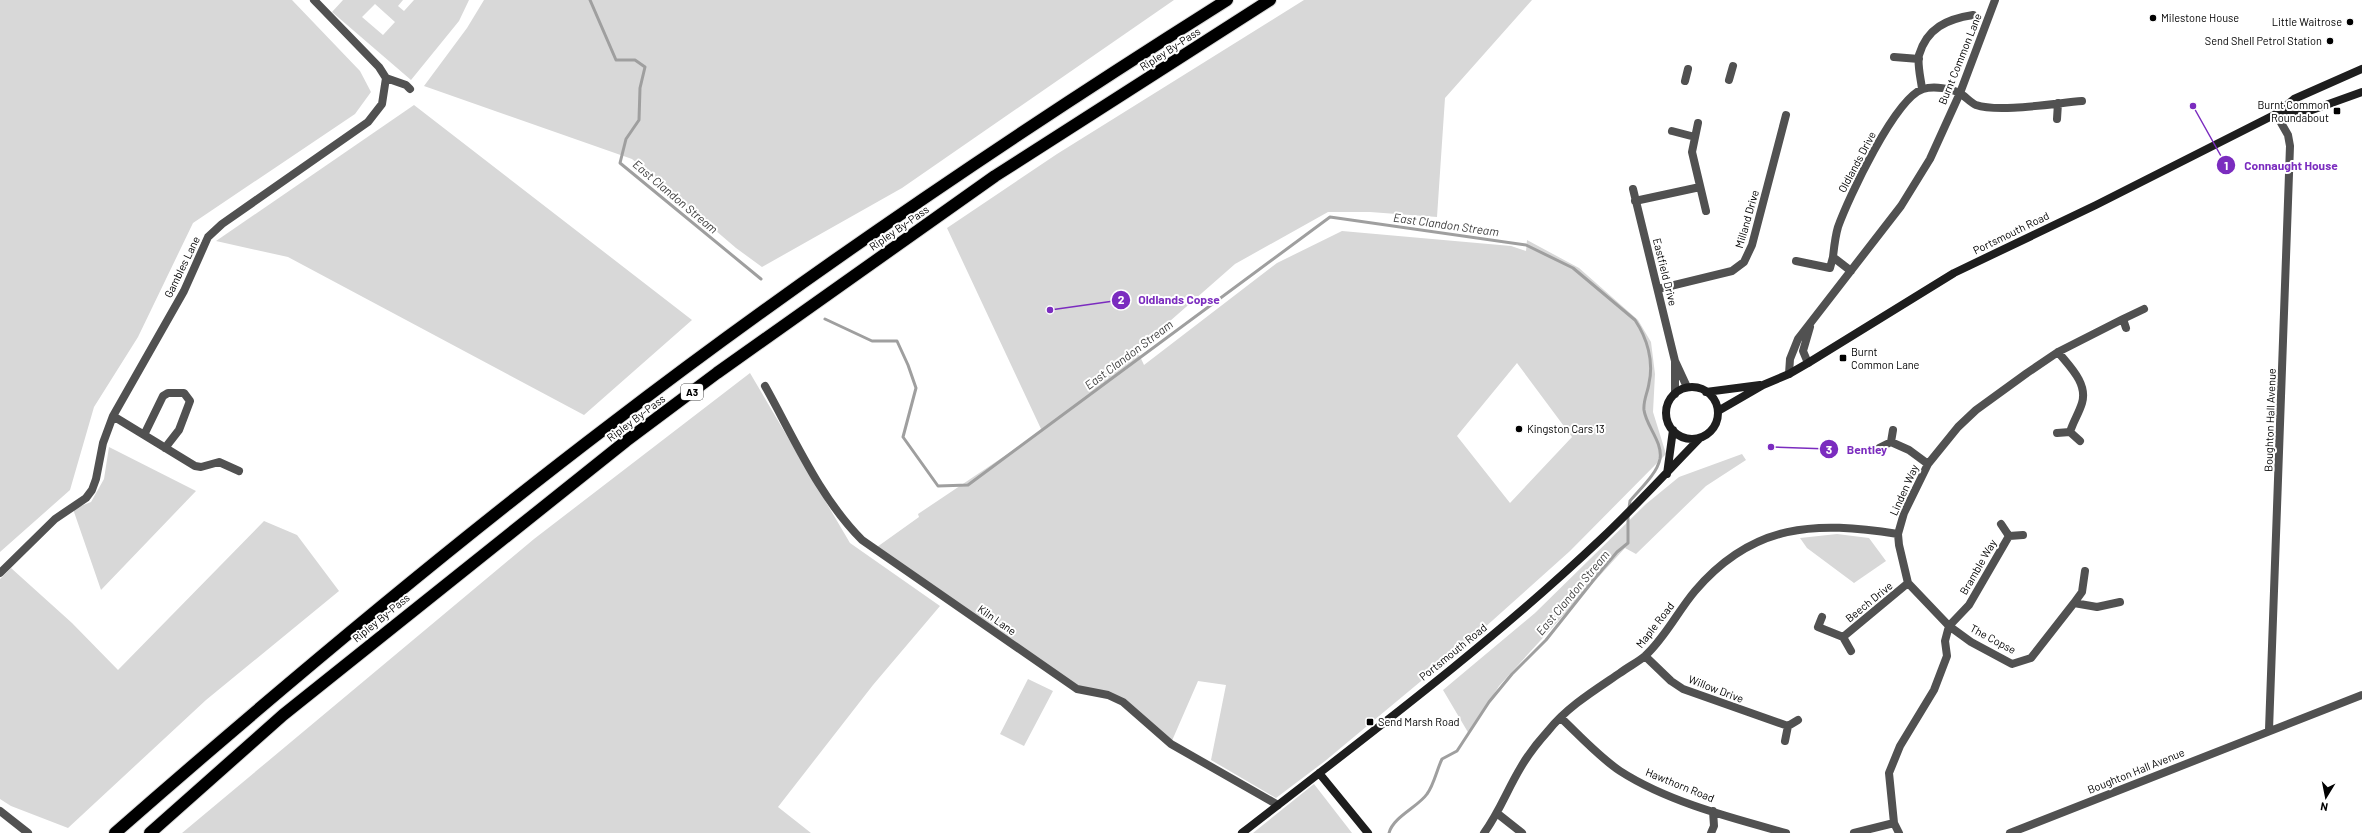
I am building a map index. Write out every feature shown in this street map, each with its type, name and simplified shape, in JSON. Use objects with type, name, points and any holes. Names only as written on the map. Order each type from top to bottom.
[{"type":"highway","name":"Ripley By-Pass","points":[[115,833],[268,699],[437,561],[634,407],[787,294],[979,159],[1227,0]]},
{"type":"highway","name":"Ripley By-Pass","points":[[150,833],[289,710],[521,524],[711,378],[995,176],[1270,0]]},
{"type":"main road","name":"Portsmouth Road","points":[[1242,833],[1396,713],[1537,596],[1635,506],[1699,439],[1712,431],[1718,419],[1718,411],[1763,384],[1789,374],[1808,363],[1954,273],[2096,205],[2276,114],[2294,99],[2362,69]]},
{"type":"main road","name":"Portsmouth Road","points":[[2276,114],[2298,115],[2362,92]]},
{"type":"main road","name":"Portsmouth Road","points":[[1687,387],[1706,392],[1763,384]]},
{"type":"main road","points":[[1666,474],[1672,430],[1667,419],[1666,410],[1669,401],[1675,394],[1687,387]]},
{"type":"main road","points":[[1706,392],[1713,397],[1718,411]]},
{"type":"main road","points":[[1672,430],[1685,438],[1699,439]]},
{"type":"main road","points":[[1319,773],[1368,833]]},
{"type":"street","points":[[314,0],[380,66],[386,78],[406,85],[410,89]]},
{"type":"street","name":"Burnt Common Lane","points":[[1808,363],[1803,351],[1811,325],[1901,206],[1930,159],[1960,93],[1995,0]]},
{"type":"street","points":[[1973,15],[1945,21],[1933,30],[1919,59],[1922,89],[1941,88],[1960,93],[1975,105],[1996,108],[2082,101]]},
{"type":"street","points":[[1894,57],[1919,59]]},
{"type":"street","points":[[1729,80],[1732,66]]},
{"type":"street","points":[[1685,81],[1688,69]]},
{"type":"street","name":"Gambles Lane","points":[[0,573],[55,519],[89,494],[96,479],[103,443],[113,416],[184,291],[208,237],[222,224],[368,122],[382,104],[386,78]]},
{"type":"street","name":"Oldlands Drive","points":[[1833,257],[1837,229],[1849,199],[1895,114],[1911,96],[1922,89]]},
{"type":"street","points":[[2057,118],[2058,103]]},
{"type":"street","name":"Boughton Hall Avenue","points":[[2269,730],[2290,146],[2288,135],[2276,114]]},
{"type":"street","name":"Milland Drive","points":[[1658,289],[1732,271],[1744,262],[1752,245],[1786,115]]},
{"type":"street","points":[[1698,123],[1692,152],[1706,211]]},
{"type":"street","points":[[1672,131],[1695,137]]},
{"type":"street","points":[[1635,201],[1700,187]]},
{"type":"street","name":"Eastfield Drive","points":[[1633,189],[1675,361],[1687,387]]},
{"type":"street","points":[[1796,261],[1830,268],[1833,257],[1851,271]]},
{"type":"street","name":"Linden Way","points":[[1949,626],[1908,583],[1901,556],[1898,534],[1904,513],[1928,464],[1943,444],[1976,410],[2058,352],[2144,310]]},
{"type":"street","points":[[2123,319],[2126,328]]},
{"type":"street","name":"Burnt Common Lane","points":[[1789,374],[1793,347],[1804,329],[1811,325]]},
{"type":"street","points":[[2058,352],[2076,373],[2081,386],[2083,402],[2070,432]]},
{"type":"street","name":"Eastfield Drive","points":[[1675,361],[1675,394]]},
{"type":"street","name":"Kiln Lane","points":[[765,386],[816,477],[848,526],[862,540],[1077,689],[1108,695],[1123,702],[1171,744],[1278,806]]},
{"type":"street","points":[[144,435],[163,396],[168,393],[184,393],[190,401],[179,430],[165,448]]},
{"type":"street","points":[[113,416],[195,466],[201,467],[219,462],[239,471]]},
{"type":"street","points":[[1879,448],[1891,442],[1894,430]]},
{"type":"street","points":[[2057,433],[2070,432],[2080,441]]},
{"type":"street","points":[[1891,442],[1909,450],[1928,464]]},
{"type":"street","name":"Bramble Way","points":[[2001,524],[2009,536]]},
{"type":"street","name":"Maple Road","points":[[1484,833],[1498,814],[1521,767],[1548,730],[1580,700],[1645,656],[1706,579],[1733,556],[1752,545],[1786,532],[1824,526],[1898,534]]},
{"type":"street","name":"Bramble Way","points":[[2009,536],[2023,535]]},
{"type":"street","name":"Bramble Way","points":[[1949,626],[1969,605],[2009,536]]},
{"type":"street","name":"The Copse","points":[[1949,626],[1971,642],[2012,664],[2031,658],[2082,592],[2085,571]]},
{"type":"street","name":"Beech Drive","points":[[1843,637],[1908,583]]},
{"type":"street","points":[[2074,603],[2097,607],[2120,602]]},
{"type":"street","name":"Beech Drive","points":[[1822,616],[1818,627],[1843,637],[1851,651]]},
{"type":"street","points":[[1899,833],[1894,823],[1888,773],[1900,746],[1934,690],[1947,656],[1945,641],[1949,626]]},
{"type":"street","name":"Willow Drive","points":[[1645,656],[1670,681],[1683,689],[1788,726]]},
{"type":"street","name":"Boughton Hall Avenue","points":[[2010,833],[2269,730],[2362,695]]},
{"type":"street","name":"Hawthorn Road","points":[[1561,718],[1584,741],[1620,771],[1658,791],[1713,811],[1786,833]]},
{"type":"street","points":[[1785,741],[1788,726],[1798,720]]},
{"type":"street","points":[[0,811],[28,833]]},
{"type":"street","points":[[1711,833],[1714,826],[1713,811]]},
{"type":"street","points":[[1498,814],[1522,833]]},
{"type":"street","points":[[1854,833],[1894,823]]},
{"type":"shaded area","points":[[0,0],[292,0],[360,71],[371,92],[355,114],[193,223],[138,337],[94,407],[70,490],[0,552]]},
{"type":"shaded area","points":[[343,0],[403,0],[398,6],[404,11],[414,0],[469,0],[459,21],[411,80],[332,12]],"holes":[[[375,4],[395,22],[383,35],[362,17]]]},
{"type":"shaded area","points":[[484,0],[1174,0],[902,188],[762,267],[736,248],[632,159],[424,86],[467,28]]},
{"type":"shaded area","points":[[1304,0],[1532,0],[1445,98],[1437,217],[1370,212],[1328,212],[1235,264],[1137,350],[1144,365],[1277,263],[1342,231],[1511,246],[1526,251],[1527,240],[1579,268],[1638,320],[1651,342],[1655,374],[1653,412],[1666,454],[1570,551],[1474,637],[1325,761],[1276,798],[1211,760],[1226,685],[1198,681],[1171,743],[1123,701],[1078,688],[877,547],[919,517],[918,514],[1042,431],[947,228],[1057,154]],"holes":[[[1517,363],[1572,437],[1510,503],[1457,436]]]},
{"type":"shaded area","points":[[414,105],[692,320],[584,415],[288,257],[216,241]]},
{"type":"shaded area","points":[[750,373],[850,543],[940,606],[873,685],[778,807],[811,833],[182,833],[534,539]]},
{"type":"shaded area","points":[[109,447],[196,491],[101,590],[73,509],[91,502],[104,479]]},
{"type":"shaded area","points":[[1742,454],[1746,460],[1706,486],[1636,554],[1625,548],[1499,686],[1469,734],[1443,690],[1535,613],[1646,504],[1679,477]]},
{"type":"shaded area","points":[[264,521],[297,535],[339,591],[206,700],[68,828],[11,806],[0,799],[0,579],[11,568],[72,623],[118,670]]},
{"type":"shaded area","points":[[1837,534],[1869,538],[1886,561],[1854,583],[1807,548],[1800,538]]},
{"type":"shaded area","points":[[1028,679],[1053,691],[1024,746],[1000,734]]},
{"type":"shaded area","points":[[1314,784],[1352,833],[1253,833]]},
{"type":"waterway","name":"East Clandon Stream","points":[[590,0],[616,60],[635,60],[645,67],[640,88],[639,120],[626,139],[620,163],[761,279]]},
{"type":"waterway","name":"East Clandon Stream","points":[[825,319],[872,341],[897,341],[908,365],[916,388],[903,437],[938,486],[968,485],[1330,217],[1526,245],[1573,268],[1635,320],[1643,334],[1651,366],[1644,410],[1645,416],[1659,446],[1660,459],[1652,476],[1630,501],[1629,508]]},
{"type":"waterway","name":"East Clandon Stream","points":[[1389,833],[1395,822],[1427,794],[1432,786],[1442,759],[1457,751],[1489,702],[1512,674],[1546,640],[1617,552],[1628,543],[1628,515]]},
{"type":"place","name":"Milestone House","points":[[2153,18]]},
{"type":"place","name":"Little Waitrose","points":[[2350,22]]},
{"type":"place","name":"Send Shell Petrol Station","points":[[2330,41]]},
{"type":"place","name":"Connaught House","points":[[2193,106]]},
{"type":"place","name":"Burnt Common Roundabout","points":[[2337,111]]},
{"type":"place","name":"Oldlands Copse","points":[[1050,310]]},
{"type":"place","name":"Burnt Common Lane","points":[[1843,358]]},
{"type":"place","name":"Kingston Cars 13","points":[[1519,429]]},
{"type":"place","name":"Bentley","points":[[1771,447]]},
{"type":"place","name":"Send Marsh Road","points":[[1370,722]]}]
